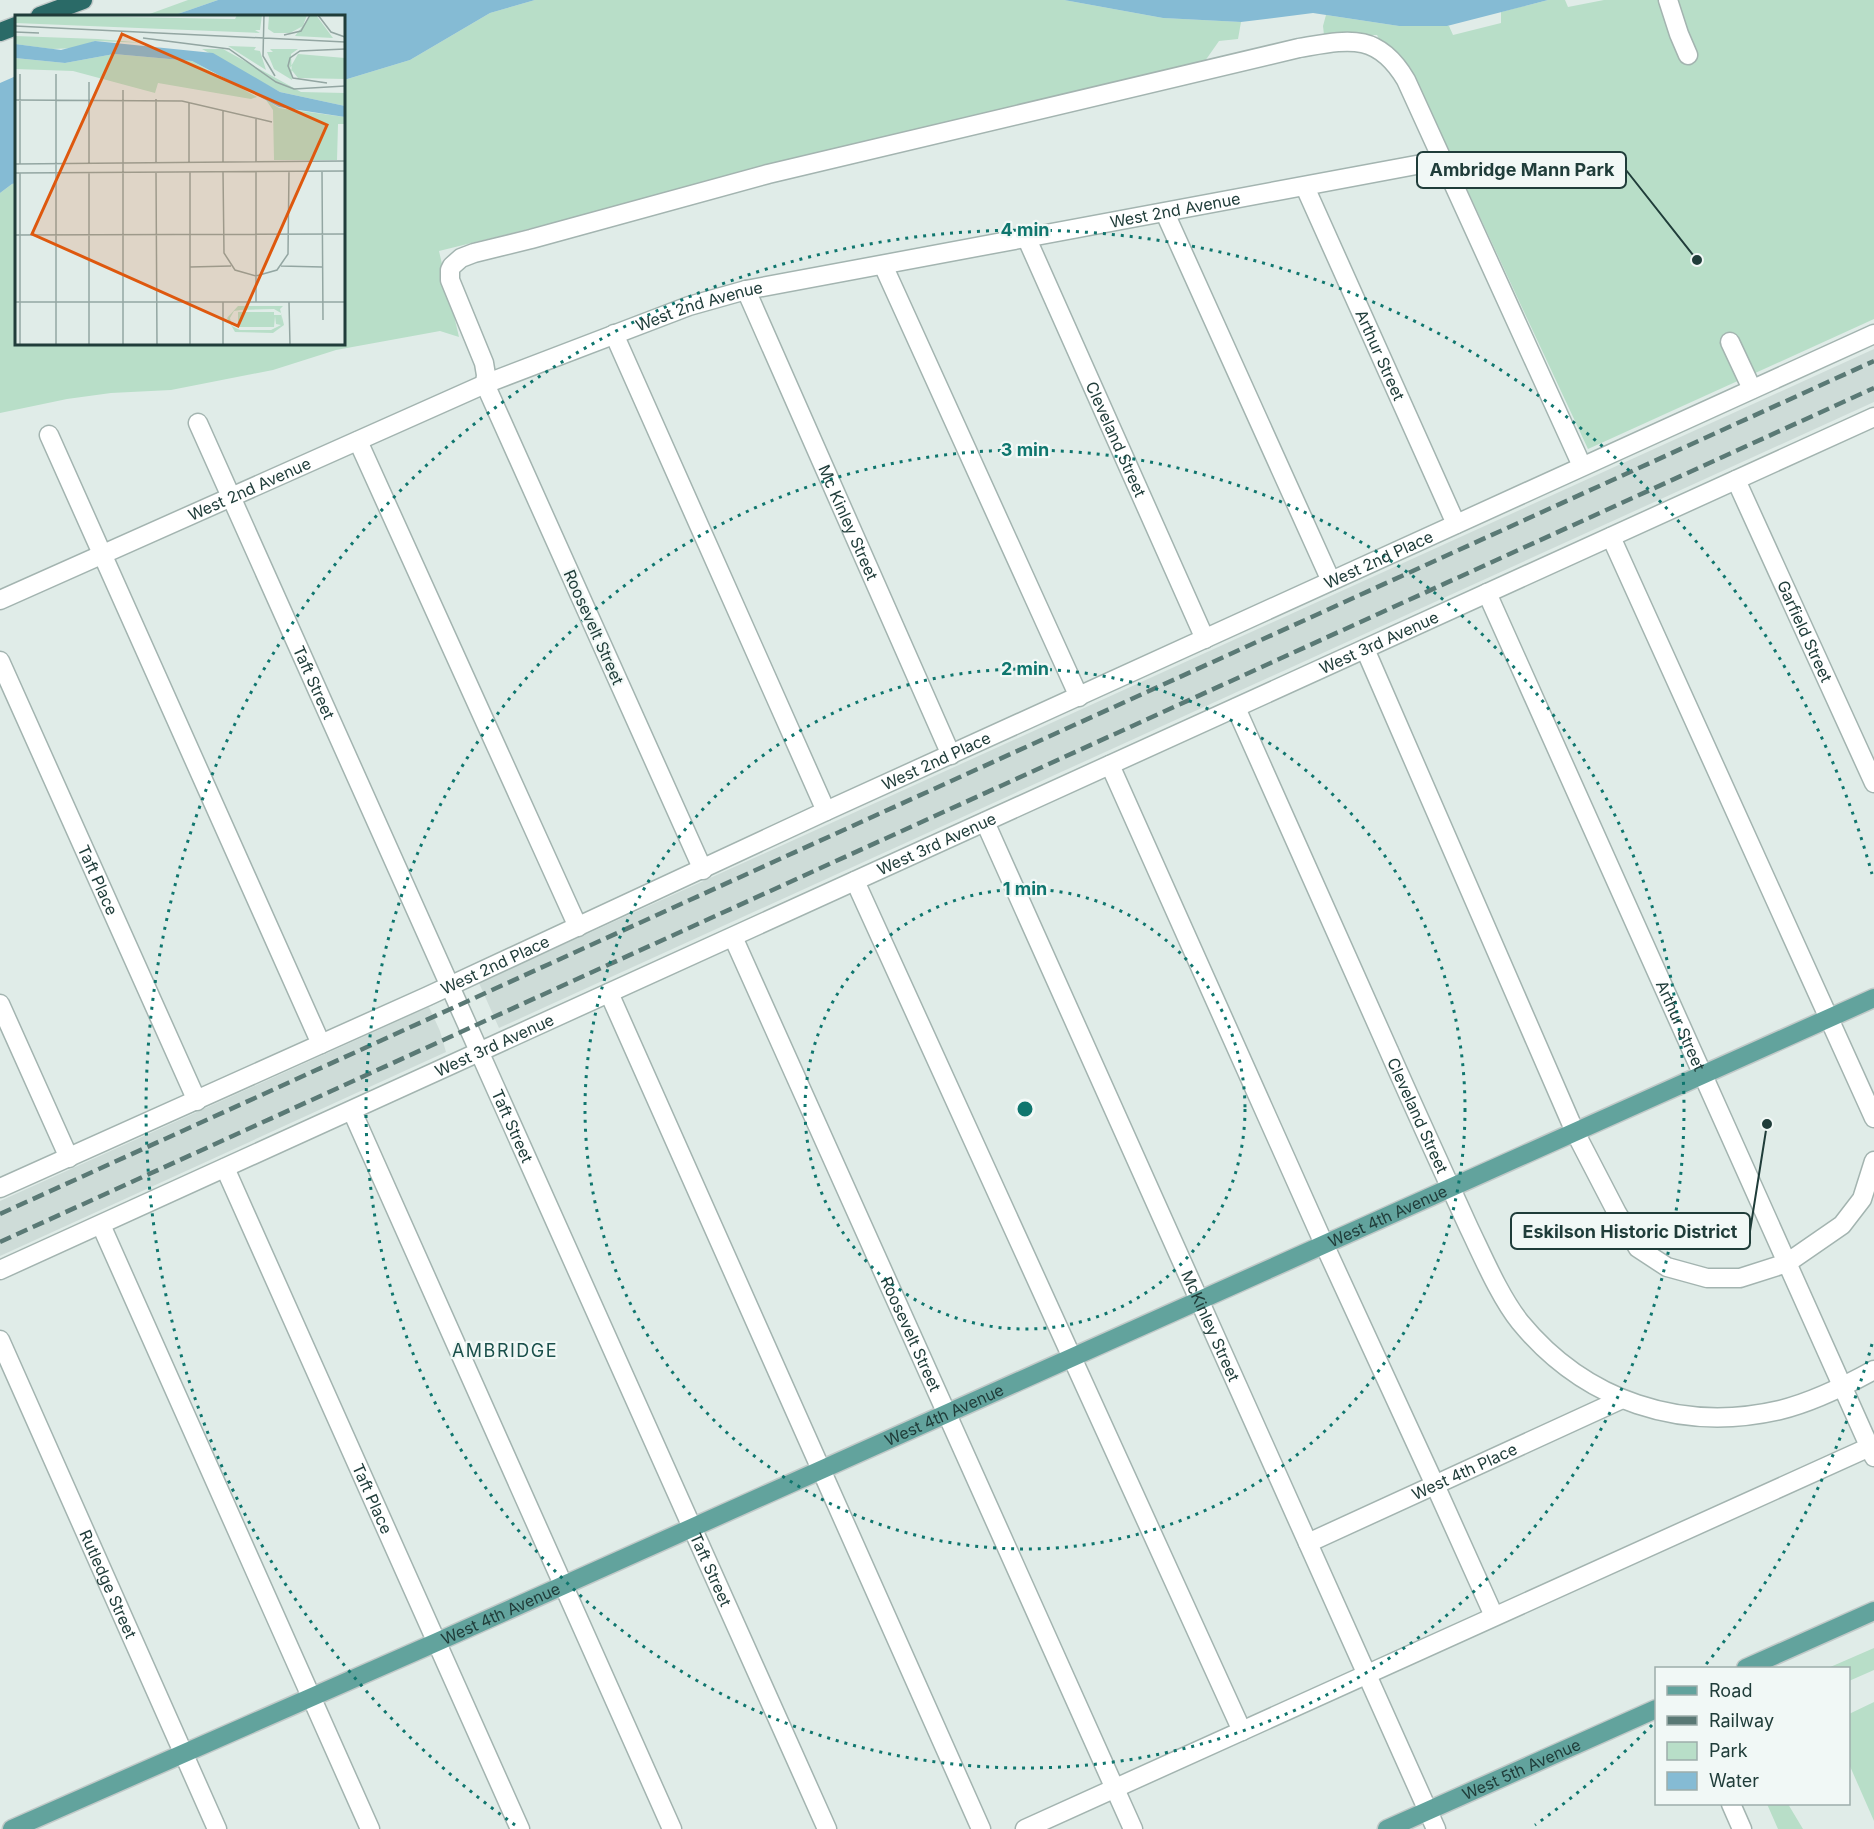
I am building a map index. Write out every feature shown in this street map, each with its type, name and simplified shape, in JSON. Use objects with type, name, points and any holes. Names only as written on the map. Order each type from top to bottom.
[{"type":"highway","points":[[43,15],[82,0]]},
{"type":"highway","points":[[0,32],[15,26]]},
{"type":"main road","name":"West 4th Avenue","points":[[12,1829],[184,1755],[1874,998]]},
{"type":"main road","points":[[1748,1667],[1874,1611]]},
{"type":"main road","name":"West 5th Avenue","points":[[1387,1829],[1655,1709]]},
{"type":"street","points":[[1668,0],[1688,55]]},
{"type":"street","name":"Roosevelt Street","points":[[703,870],[485,384],[484,363],[450,280],[452,266],[467,255],[768,174],[1182,75],[1309,46],[1341,41],[1371,45],[1383,52],[1399,69],[1443,160],[1582,466]]},
{"type":"street","name":"West 2nd Avenue","points":[[0,600],[485,384],[688,306],[746,290],[1443,160]]},
{"type":"street","name":"Arthur Street","points":[[1305,187],[1456,524]]},
{"type":"street","points":[[1165,213],[1331,581]]},
{"type":"street","name":"Cleveland Street","points":[[1027,239],[1205,639]]},
{"type":"street","points":[[883,265],[1079,697]]},
{"type":"street","name":"Mc Kinley Street","points":[[746,290],[951,754]]},
{"type":"street","points":[[614,334],[826,811]]},
{"type":"street","name":"West 2nd Place","points":[[0,1188],[450,986],[826,811],[1874,334]]},
{"type":"street","points":[[1730,342],[1752,389]]},
{"type":"street","name":"West 3rd Avenue","points":[[0,1270],[1736,480],[1872,422]]},
{"type":"street","name":"Taft Street","points":[[198,423],[827,1829]]},
{"type":"street","points":[[49,435],[321,1044]]},
{"type":"street","points":[[358,441],[578,927]]},
{"type":"street","name":"Garfield Street","points":[[1736,480],[1874,783]]},
{"type":"street","points":[[1611,537],[1874,1118]]},
{"type":"street","name":"Arthur Street","points":[[1487,593],[1872,1450]]},
{"type":"street","points":[[1365,649],[1575,1132],[1638,1248],[1667,1268],[1707,1278],[1740,1278],[1787,1263],[1842,1226],[1862,1199],[1874,1161]]},
{"type":"street","name":"Taft Place","points":[[0,661],[197,1101]]},
{"type":"street","name":"Cleveland Street","points":[[1236,708],[1450,1188],[1490,1272],[1519,1321],[1555,1357],[1587,1380],[1620,1400],[1660,1411],[1718,1418],[1753,1415],[1783,1409],[1843,1387]]},
{"type":"street","points":[[1110,765],[1324,1244],[1494,1616]]},
{"type":"street","name":"McKinley Street","points":[[985,822],[1436,1829]]},
{"type":"street","points":[[855,881],[1242,1731]]},
{"type":"street","name":"Roosevelt Street","points":[[733,937],[1133,1829]]},
{"type":"street","points":[[609,993],[981,1829]]},
{"type":"street","points":[[0,1004],[69,1158]]},
{"type":"street","points":[[352,1111],[672,1829]]},
{"type":"street","name":"Taft Place","points":[[225,1168],[520,1829]]},
{"type":"street","points":[[101,1225],[370,1829]]},
{"type":"street","name":"Rutledge Street","points":[[0,1340],[217,1829]]},
{"type":"street","points":[[1843,1387],[1874,1370]]},
{"type":"street","name":"West 4th Place","points":[[1308,1544],[1620,1400]]},
{"type":"street","points":[[1025,1829],[1494,1616],[1872,1450]]},
{"type":"street","points":[[1732,1805],[1742,1829]]},
{"type":"shaded area","points":[[1874,349],[1874,402],[499,1028],[479,983]]},
{"type":"shaded area","points":[[429,1007],[440,1031],[446,1052],[0,1256],[0,1201]]},
{"type":"green space","points":[[188,0],[218,0],[175,15],[147,15]]},
{"type":"green space","points":[[535,0],[1064,0],[1163,18],[1241,22],[1238,39],[1219,41],[1205,61],[439,251],[459,337],[440,331],[336,350],[273,370],[171,390],[111,393],[67,399],[0,413],[0,193],[15,183],[15,345],[345,345],[345,80],[410,60],[490,13]]},
{"type":"green space","points":[[1548,0],[1565,0],[1568,7],[1604,0],[1874,0],[1874,319],[1588,449],[1410,67],[1382,45],[1377,35],[1324,35],[1323,26],[1326,15],[1399,26],[1449,26],[1453,35],[1501,23],[1501,12]]},
{"type":"green space","points":[[1874,1648],[1874,1670],[1850,1681],[1850,1667],[1830,1667]]},
{"type":"green space","points":[[1874,1702],[1874,1821],[1850,1766],[1850,1714]]},
{"type":"green space","points":[[1767,1805],[1789,1805],[1803,1829],[1778,1829]]},
{"type":"water","points":[[218,0],[535,0],[490,13],[410,60],[345,80],[345,15],[175,15]]},
{"type":"water","points":[[1064,0],[1548,0],[1447,26],[1399,26],[1313,13],[1241,22],[1163,18]]},
{"type":"water","points":[[15,76],[15,183],[0,193],[0,83]]},
{"type":"railway","points":[[0,1214],[1874,361]]},
{"type":"railway","points":[[0,1242],[1874,388]]},
{"type":"place","name":"Ambridge Mann Park","points":[[1697,260]]},
{"type":"place","name":"Eskilson Historic District","points":[[1767,1124]]},
{"type":"district","name":"AMBRIDGE","points":[[505,1350]]}]
